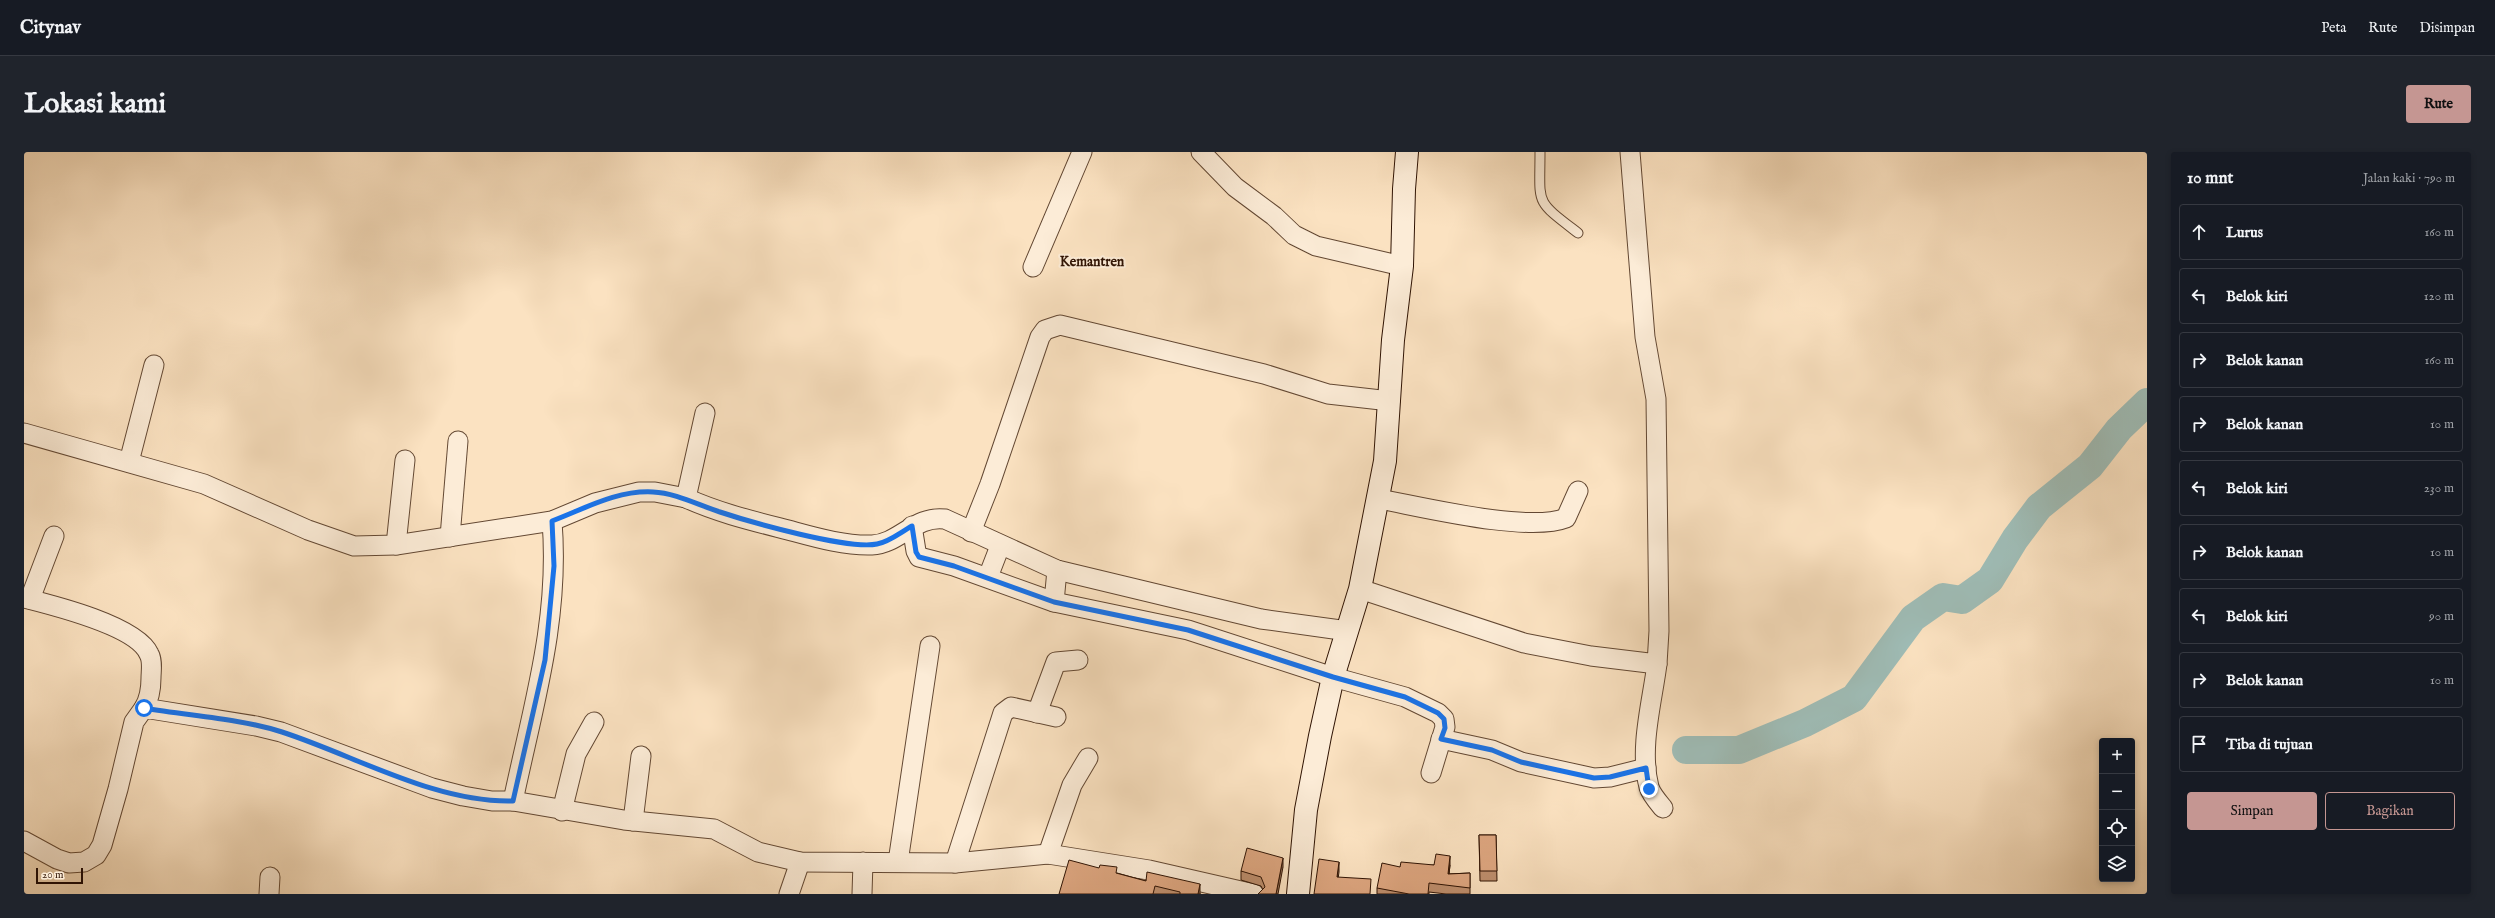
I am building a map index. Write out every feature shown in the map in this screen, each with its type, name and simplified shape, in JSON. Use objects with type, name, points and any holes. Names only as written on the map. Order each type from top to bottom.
[{"type":"street","points":[[1033,267],[1082,152]]},
{"type":"street","points":[[1201,152],[1235,187],[1274,216],[1294,235],[1316,246],[1402,266]]},
{"type":"street","points":[[1298,894],[1306,810],[1333,677],[1360,589],[1379,499],[1390,401],[1393,340],[1402,266],[1404,190],[1407,152]]},
{"type":"street","points":[[1630,152],[1645,337],[1656,399],[1659,632],[1657,664],[1646,747],[1646,768],[1649,789],[1663,808]]},
{"type":"street","points":[[971,532],[990,484],[1040,337],[1050,327],[1060,325],[1217,363],[1328,394],[1390,401]]},
{"type":"street","points":[[129,462],[154,365]]},
{"type":"street","points":[[686,498],[705,413]]},
{"type":"street","points":[[24,433],[204,484],[338,542],[354,546],[396,545],[450,537],[553,531],[595,503],[639,492],[655,492],[686,498],[722,513],[832,541],[858,544],[872,545],[914,538],[936,518],[945,520],[971,532],[1055,585],[1124,615],[1205,620],[1261,619],[1344,642]]},
{"type":"street","points":[[450,537],[458,441]]},
{"type":"street","points":[[396,545],[405,460]]},
{"type":"street","points":[[1379,499],[1499,520],[1557,522],[1566,518],[1578,491]]},
{"type":"street","points":[[513,801],[545,660],[553,592],[553,531]]},
{"type":"street","points":[[24,841],[57,859],[69,863],[84,862],[96,855],[102,845],[118,789],[134,722],[150,696],[151,659],[141,644],[88,616],[67,608],[27,598],[54,536]]},
{"type":"street","points":[[914,538],[919,557],[989,574],[1055,585],[1205,620],[1333,677],[1405,697],[1438,713],[1444,719],[1445,728],[1431,773]]},
{"type":"street","points":[[989,574],[998,550]]},
{"type":"street","points":[[1360,589],[1524,643],[1591,656],[1657,664]]},
{"type":"street","points":[[898,862],[930,646]]},
{"type":"street","points":[[1037,713],[1056,662],[1078,660]]},
{"type":"street","points":[[955,863],[1003,712],[1011,707],[1056,717]]},
{"type":"street","points":[[144,708],[268,728],[432,788],[476,799],[513,801],[562,811],[633,821],[714,829],[758,852],[800,862],[955,863],[1048,854],[1149,870],[1254,894]]},
{"type":"street","points":[[562,811],[576,754],[594,722]]},
{"type":"street","points":[[1441,739],[1492,750],[1521,762],[1602,778],[1646,768]]},
{"type":"street","points":[[633,821],[642,756]]},
{"type":"street","points":[[1048,854],[1072,785],[1088,758]]},
{"type":"street","points":[[789,894],[800,862]]},
{"type":"street","points":[[862,894],[864,862]]},
{"type":"lane","points":[[1540,152],[1538,191],[1544,206],[1578,232]]},
{"type":"building","points":[[1479,835],[1496,835],[1497,871],[1480,871]]},
{"type":"building","points":[[1247,848],[1283,858],[1276,894],[1258,894],[1265,887],[1261,877],[1241,871]]},
{"type":"building","points":[[1436,854],[1450,856],[1448,874],[1470,873],[1470,888],[1429,883],[1428,894],[1409,894],[1377,888],[1382,863],[1400,867],[1401,862],[1434,865]]},
{"type":"building","points":[[1319,859],[1339,862],[1337,877],[1371,879],[1370,894],[1314,894]]},
{"type":"building","points":[[1069,860],[1099,868],[1100,865],[1117,867],[1116,873],[1146,881],[1147,872],[1200,884],[1198,894],[1180,894],[1180,892],[1155,886],[1153,894],[1059,894]]},
{"type":"waterway","points":[[1686,750],[1739,750],[1805,723],[1854,698],[1913,618],[1943,597],[1962,600],[1990,580],[2015,539],[2039,507],[2090,466],[2119,429],[2147,402]]},
{"type":"district","name":"Kemantren","points":[[1092,262]]},
{"type":"route","points":[[144,708],[268,728],[338,752],[432,788],[476,799],[513,801],[545,660],[553,592],[554,544],[552,521],[579,511],[595,503],[621,495],[639,492],[655,492],[686,498],[722,513],[832,541],[872,545],[878,544],[912,526],[916,552],[919,557],[988,577],[1054,602],[1124,615],[1188,630],[1333,677],[1405,697],[1438,713],[1444,719],[1445,728],[1441,739],[1492,750],[1521,762],[1594,778],[1610,777],[1646,768],[1649,789]]}]
